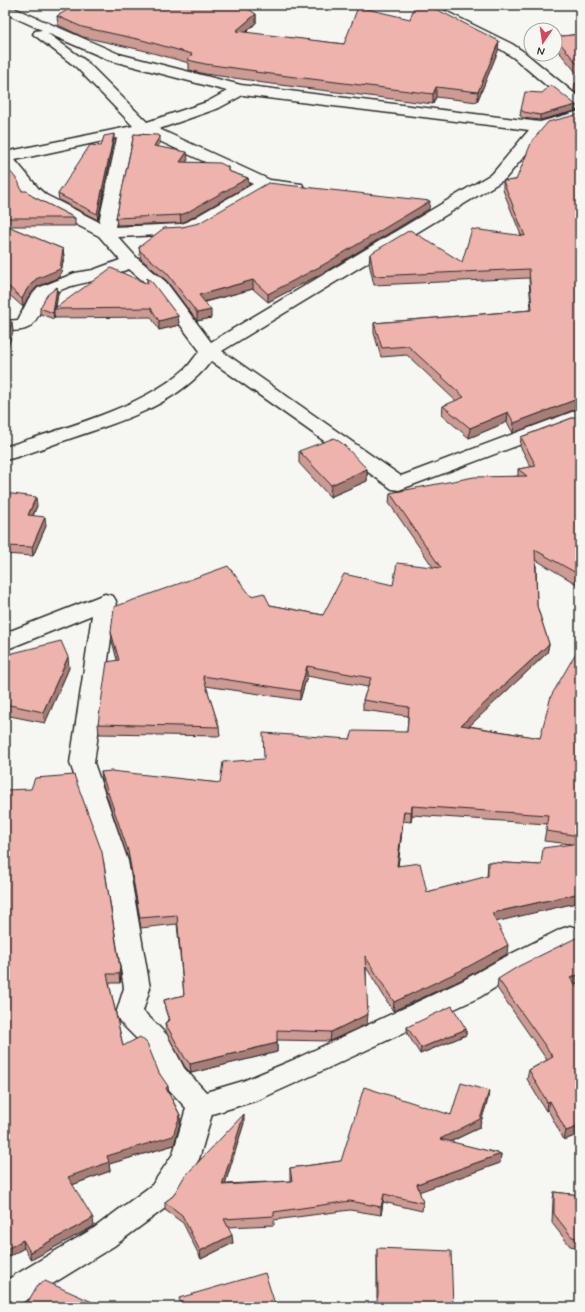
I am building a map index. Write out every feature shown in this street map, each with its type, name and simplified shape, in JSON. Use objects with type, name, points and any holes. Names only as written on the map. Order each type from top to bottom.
[{"type":"street","points":[[422,5],[507,47],[580,106]]},
{"type":"street","points":[[9,10],[114,57],[166,72],[241,90],[540,127],[580,116]]},
{"type":"street","points":[[9,10],[81,64],[144,128],[266,184],[312,189]]},
{"type":"street","points":[[241,90],[213,105],[170,121],[5,158],[36,196],[105,232],[131,262],[160,286],[209,351],[399,484],[580,415]]},
{"type":"street","points":[[5,454],[114,417],[167,392],[194,371],[209,351],[499,176],[540,127]]},
{"type":"street","points":[[105,232],[127,131]]},
{"type":"street","points":[[105,232],[182,229],[193,226],[266,184]]},
{"type":"street","points":[[427,202],[450,205]]},
{"type":"street","points":[[5,326],[20,326],[24,324],[38,298],[44,292],[81,277],[96,275],[131,262]]},
{"type":"street","points":[[5,642],[105,601],[82,763],[116,861],[137,988],[129,1014],[158,1043],[174,1076],[201,1105]]},
{"type":"street","points":[[201,1105],[248,1092],[302,1068],[471,989],[508,967],[570,936]]},
{"type":"street","points":[[5,1297],[104,1237],[162,1194],[185,1159],[201,1105]]},
{"type":"building","points":[[76,5],[122,5],[129,8],[131,5],[242,5],[256,14],[236,31],[344,44],[358,7],[410,19],[415,5],[428,5],[499,41],[478,92],[436,87],[433,94],[255,72],[256,71],[205,64],[188,60],[192,54],[142,40],[82,27],[57,16]]},
{"type":"building","points":[[580,34],[580,67],[563,47],[563,36]]},
{"type":"building","points":[[551,85],[576,105],[540,115],[521,110],[525,92],[542,93]]},
{"type":"building","points":[[580,114],[580,398],[514,423],[508,412],[470,428],[443,406],[464,397],[408,346],[382,348],[374,323],[532,310],[529,269],[374,276],[370,254],[410,230],[462,262],[472,229],[525,236],[503,181],[516,180],[532,141],[548,122]]},
{"type":"building","points":[[114,134],[97,214],[58,194],[90,145],[101,146],[104,136]]},
{"type":"building","points":[[134,134],[160,136],[154,146],[187,152],[180,162],[220,163],[228,167],[228,171],[248,178],[180,215],[116,218]]},
{"type":"building","points":[[5,165],[18,181],[22,191],[27,191],[32,196],[75,218],[5,218]]},
{"type":"building","points":[[268,183],[430,201],[323,265],[268,294],[253,280],[199,295],[211,310],[197,313],[167,273],[140,251],[139,247],[164,228],[182,227],[199,223]]},
{"type":"building","points":[[5,225],[63,249],[60,269],[36,279],[27,289],[22,299],[5,283]]},
{"type":"building","points":[[111,268],[148,284],[147,278],[152,282],[178,316],[159,321],[151,308],[54,309]]},
{"type":"building","points":[[57,287],[53,313],[40,308],[47,295]]},
{"type":"building","points":[[5,322],[12,322],[5,341]]},
{"type":"building","points":[[580,415],[580,575],[535,550],[537,606],[549,644],[461,725],[540,738],[551,696],[580,646],[580,836],[546,831],[548,815],[412,806],[411,812],[404,811],[397,866],[420,863],[427,892],[488,876],[488,862],[541,865],[543,848],[580,843],[580,893],[492,913],[508,945],[462,970],[394,1002],[365,956],[368,1014],[331,1032],[277,1030],[277,1043],[190,1064],[165,1023],[170,1020],[164,1000],[184,995],[177,915],[140,918],[128,851],[101,772],[111,771],[220,783],[223,762],[264,759],[263,733],[350,739],[353,731],[407,732],[409,707],[363,700],[371,678],[307,666],[300,691],[203,676],[219,727],[98,724],[107,662],[119,660],[111,632],[114,607],[228,566],[251,596],[264,593],[270,605],[323,615],[344,574],[393,585],[397,563],[441,568],[390,493],[474,477],[527,476],[518,469],[536,466],[521,437]]},
{"type":"building","points":[[334,438],[343,444],[367,469],[331,485],[299,451]]},
{"type":"building","points":[[5,493],[36,497],[28,515],[45,517],[32,547],[5,546]]},
{"type":"building","points":[[61,641],[68,657],[43,712],[5,704],[5,655]]},
{"type":"building","points":[[74,775],[102,852],[120,968],[119,974],[107,974],[123,1046],[140,1037],[147,1043],[159,1073],[168,1086],[166,1088],[180,1115],[173,1136],[107,1156],[109,1162],[68,1177],[93,1218],[30,1252],[23,1240],[5,1250],[5,790],[31,789],[35,778]]},
{"type":"building","points":[[580,936],[580,974],[570,978],[580,990],[580,1126],[566,1131],[550,1101],[547,1102],[529,1070],[553,1057],[498,979],[519,966]]},
{"type":"building","points":[[452,1006],[466,1029],[421,1048],[407,1027]]},
{"type":"building","points":[[461,1083],[489,1091],[480,1119],[440,1139],[501,1154],[417,1184],[423,1203],[384,1194],[381,1207],[350,1201],[274,1212],[274,1216],[224,1219],[232,1235],[200,1251],[182,1215],[165,1202],[173,1196],[184,1177],[244,1114],[222,1185],[292,1181],[290,1168],[341,1161],[364,1087],[451,1115]]},
{"type":"building","points":[[554,1192],[580,1195],[580,1239],[572,1237],[554,1214]]},
{"type":"building","points":[[377,1248],[451,1251],[453,1307],[376,1307],[378,1294]]},
{"type":"building","points":[[265,1273],[276,1307],[165,1307],[181,1305],[179,1298]]},
{"type":"building","points":[[45,1281],[99,1305],[100,1307],[25,1307],[37,1286]]},
{"type":"building","points":[[536,1302],[543,1307],[533,1307]]}]
